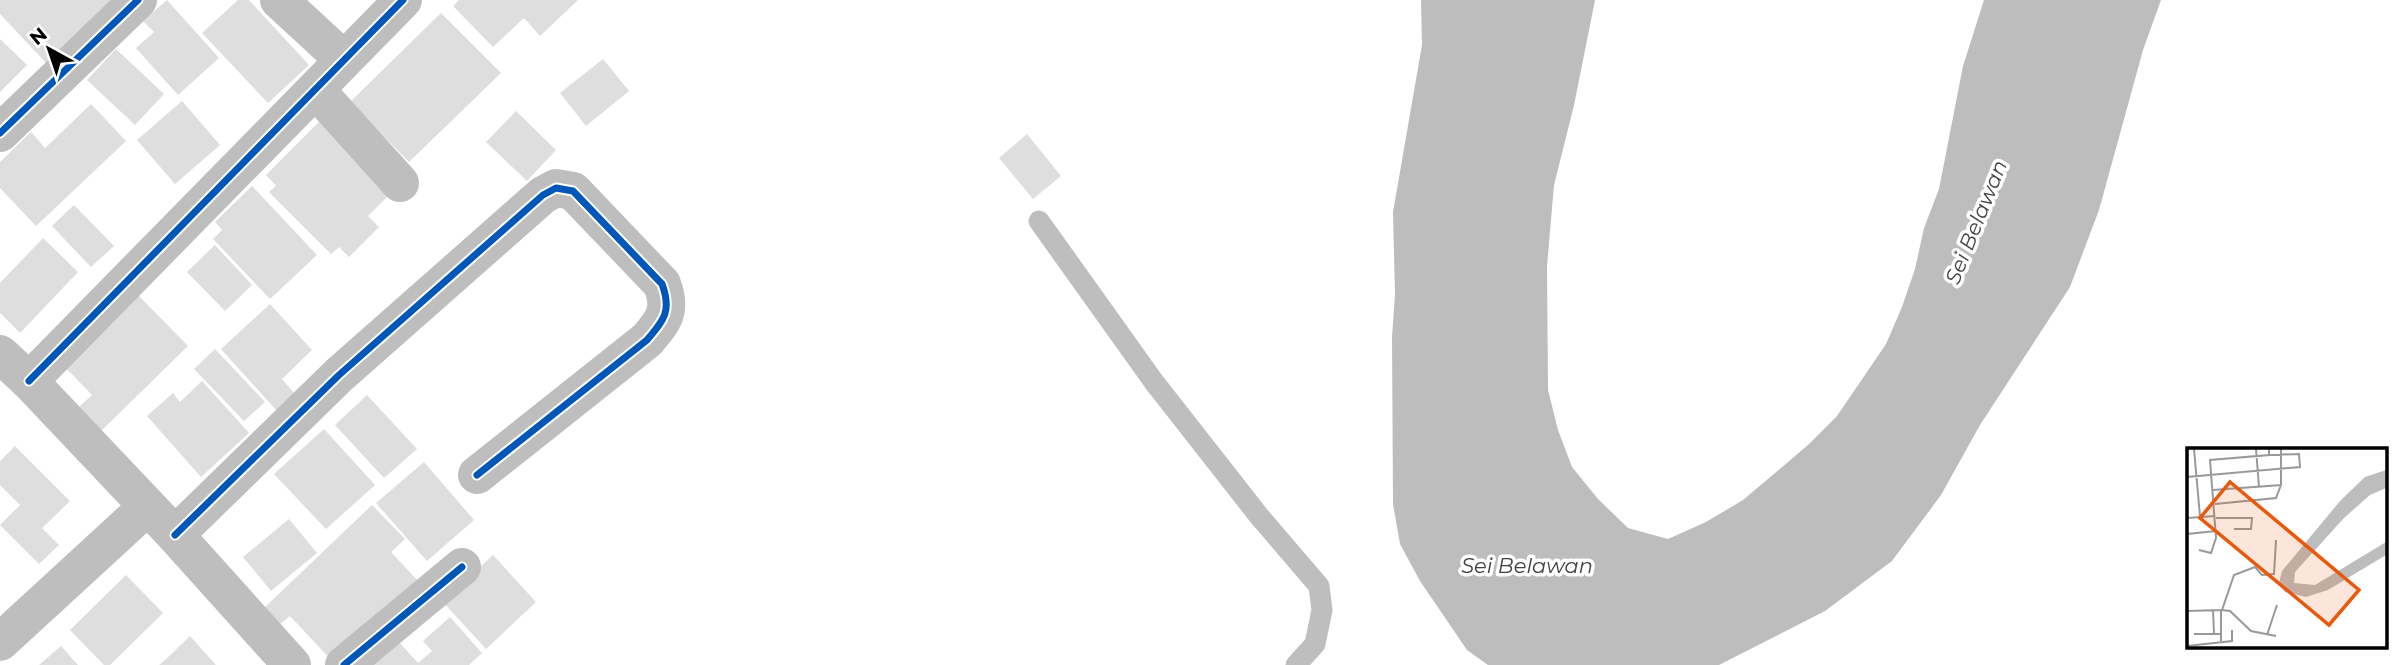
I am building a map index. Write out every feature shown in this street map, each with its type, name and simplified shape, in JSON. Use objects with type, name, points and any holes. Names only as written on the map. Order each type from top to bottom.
[{"type":"street","points":[[0,133],[138,0]]},
{"type":"street","points":[[279,0],[343,59]]},
{"type":"street","points":[[29,381],[402,0]]},
{"type":"street","points":[[316,90],[400,183]]},
{"type":"street","points":[[175,535],[339,375],[543,195],[556,188],[573,191],[662,284],[668,300],[664,321],[648,340],[477,475]]},
{"type":"street","points":[[0,354],[175,535],[292,665]]},
{"type":"street","points":[[0,642],[147,508]]},
{"type":"street","points":[[344,665],[462,567]]},
{"type":"lane","points":[[1039,221],[1162,392],[1259,516],[1319,586],[1322,610],[1315,644],[1296,665]]},
{"type":"water","name":"Sei Belawan","points":[[1421,0],[1595,0],[1574,105],[1554,185],[1547,266],[1548,390],[1558,430],[1572,467],[1598,499],[1628,528],[1668,539],[1706,522],[1743,500],[1808,445],[1837,416],[1886,344],[1915,269],[1924,228],[1939,189],[1963,66],[1984,0],[2161,0],[2143,50],[2099,210],[2070,287],[1980,425],[1941,495],[1892,561],[1825,611],[1719,665],[1488,665],[1467,650],[1420,581],[1400,544],[1393,504],[1393,212],[1422,45]]},
{"type":"building","points":[[0,0],[113,0],[47,64],[0,14]]},
{"type":"building","points":[[167,0],[219,58],[178,95],[136,48],[154,32],[143,21]]},
{"type":"building","points":[[238,0],[249,0],[309,65],[268,103],[202,33]]},
{"type":"building","points":[[459,0],[578,0],[540,36],[524,18],[493,47],[453,6]]},
{"type":"building","points":[[441,13],[501,73],[409,162],[350,102]]},
{"type":"building","points":[[0,39],[27,65],[0,92]]},
{"type":"building","points":[[116,49],[164,94],[135,125],[87,80]]},
{"type":"building","points":[[603,59],[629,91],[586,126],[560,93]]},
{"type":"building","points":[[182,101],[220,145],[175,184],[137,140]]},
{"type":"building","points":[[91,104],[126,141],[36,226],[0,188],[0,162],[31,132],[45,148]]},
{"type":"building","points":[[516,111],[556,150],[527,181],[486,142]]},
{"type":"building","points":[[324,117],[395,189],[368,216],[379,227],[349,257],[339,247],[331,254],[269,192],[276,186],[266,175]]},
{"type":"building","points":[[1027,134],[1061,176],[1033,199],[999,158]]},
{"type":"building","points":[[252,186],[317,255],[270,299],[213,239],[222,230],[215,222]]},
{"type":"building","points":[[74,205],[114,246],[91,267],[52,226]]},
{"type":"building","points":[[43,238],[78,272],[20,333],[0,313],[0,283]]},
{"type":"building","points":[[215,245],[252,285],[225,311],[187,272]]},
{"type":"building","points":[[138,295],[188,346],[101,431],[78,408],[92,395],[65,367]]},
{"type":"building","points":[[270,304],[312,350],[282,379],[295,394],[277,411],[221,349]]},
{"type":"building","points":[[215,349],[265,402],[244,421],[194,369]]},
{"type":"building","points":[[202,381],[249,433],[201,477],[147,416],[173,393],[180,402]]},
{"type":"building","points":[[367,395],[417,449],[384,478],[335,425]]},
{"type":"building","points":[[324,429],[375,485],[326,529],[274,474]]},
{"type":"building","points":[[15,446],[70,501],[42,528],[59,545],[39,564],[0,525],[20,505],[0,485],[0,461]]},
{"type":"building","points":[[424,462],[474,520],[427,561],[376,503]]},
{"type":"building","points":[[372,505],[405,539],[391,552],[419,582],[334,663],[290,616],[279,625],[263,609]]},
{"type":"building","points":[[289,519],[317,553],[271,591],[243,557]]},
{"type":"building","points":[[493,555],[536,602],[486,649],[443,602]]},
{"type":"building","points":[[126,575],[163,613],[110,665],[104,665],[70,630]]},
{"type":"building","points":[[450,617],[482,653],[469,665],[371,665],[398,641],[418,663],[432,651],[423,641]]},
{"type":"building","points":[[190,636],[216,665],[159,665],[164,661]]},
{"type":"building","points":[[61,646],[78,665],[39,665]]},
{"type":"cycle path","points":[[0,133],[138,0]]},
{"type":"cycle path","points":[[29,381],[403,0]]},
{"type":"cycle path","points":[[175,535],[339,375],[543,195],[556,188],[573,191],[662,284],[666,301],[665,315],[647,340],[477,475]]},
{"type":"cycle path","points":[[344,665],[462,567]]}]
